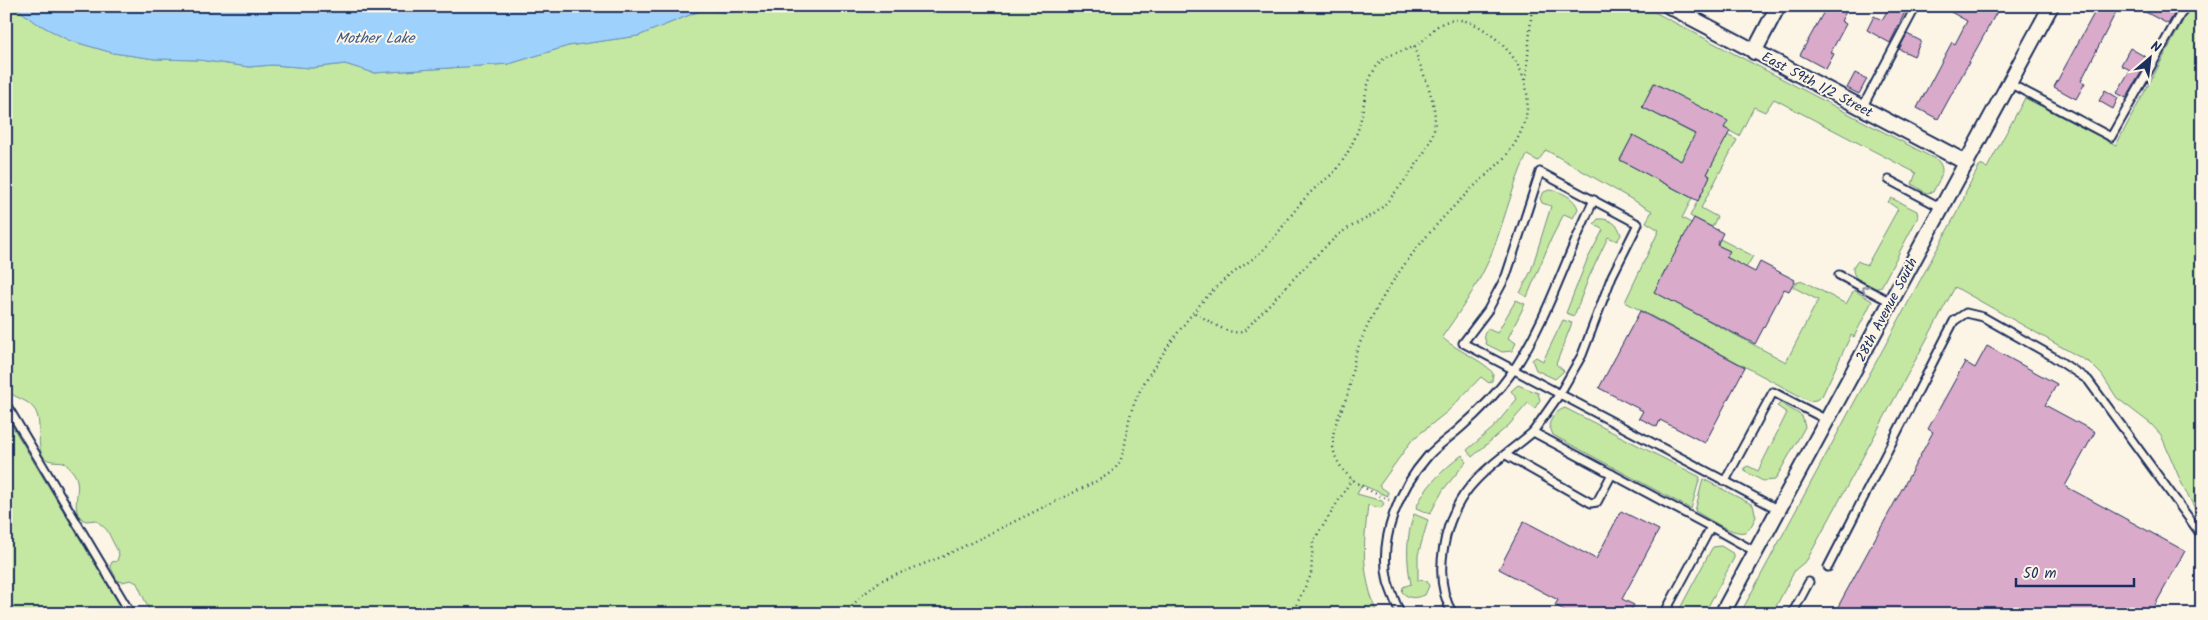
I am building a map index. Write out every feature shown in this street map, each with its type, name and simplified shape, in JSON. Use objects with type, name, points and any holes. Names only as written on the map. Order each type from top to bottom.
[{"type":"street","name":"East 59th 1/2 Street","points":[[1669,6],[1967,163]]},
{"type":"street","points":[[1754,52],[1778,6]]},
{"type":"street","name":"28th Avenue South","points":[[1722,614],[2051,6]]},
{"type":"lane","points":[[1862,109],[1916,6]]},
{"type":"lane","points":[[2010,83],[2111,137],[2184,6]]},
{"type":"lane","points":[[1453,614],[1446,603],[1441,563],[1456,508],[1468,489],[1485,471],[1533,432],[1559,395],[1582,355],[1612,276],[1638,224],[1540,172],[1506,276],[1488,310],[1463,343],[1559,395],[1778,510]]},
{"type":"lane","points":[[1889,180],[1942,208]]},
{"type":"lane","points":[[1400,614],[1388,581],[1386,556],[1388,531],[1397,503],[1411,478],[1428,455],[1485,404],[1513,370],[1543,316],[1568,254],[1594,200]]},
{"type":"lane","points":[[1839,275],[1891,302]]},
{"type":"lane","points":[[1828,566],[1954,321],[1966,313],[1983,317],[2052,356],[2088,380],[2202,536]]},
{"type":"lane","points":[[1725,481],[1774,392],[1828,420]]},
{"type":"lane","points":[[6,404],[131,614]]},
{"type":"lane","points":[[1533,432],[1756,552]]},
{"type":"lane","points":[[1506,455],[1591,503],[1597,502],[1612,474]]},
{"type":"lane","points":[[1664,614],[1710,527]]},
{"type":"lane","points":[[1792,614],[1809,582]]},
{"type":"path","points":[[1397,503],[1361,487],[1352,479],[1336,457],[1332,438],[1336,418],[1346,397],[1352,378],[1356,352],[1366,329],[1403,265],[1455,204],[1500,163],[1512,148],[1523,128],[1527,107],[1526,80],[1532,6]]},
{"type":"path","points":[[846,614],[858,599],[880,581],[944,556],[1112,472],[1119,464],[1131,412],[1137,395],[1174,338],[1221,283],[1260,253],[1313,190],[1333,173],[1349,149],[1359,126],[1362,99],[1380,62],[1396,52],[1414,46],[1446,21],[1456,19],[1470,22],[1507,48],[1526,80]]},
{"type":"path","points":[[1195,313],[1224,330],[1235,333],[1243,332],[1282,288],[1338,235],[1378,211],[1388,201],[1429,145],[1434,133],[1434,105],[1414,46]]},
{"type":"path","points":[[1292,614],[1311,575],[1313,542],[1352,479]]},
{"type":"path","points":[[1033,614],[1038,610],[1047,609],[1066,614]]},
{"type":"green space","points":[[6,6],[14,6],[33,21],[68,40],[113,53],[155,59],[199,60],[249,67],[272,65],[311,68],[345,64],[374,73],[509,64],[568,46],[638,36],[707,8],[725,13],[744,10],[746,6],[1643,6],[1937,160],[1942,168],[1942,172],[1933,192],[1926,193],[1912,184],[1916,173],[1774,99],[1765,112],[1754,107],[1739,136],[1724,128],[1727,121],[1654,83],[1642,107],[1715,145],[1701,171],[1633,136],[1620,160],[1692,198],[1682,218],[1715,236],[1684,236],[1674,256],[1688,283],[1665,271],[1655,292],[1786,362],[1818,300],[1793,287],[1795,283],[1803,281],[1846,304],[1854,290],[1872,301],[1854,337],[1851,335],[1822,396],[1816,400],[1809,401],[1625,302],[1659,230],[1646,222],[1652,211],[1546,150],[1538,161],[1527,155],[1487,264],[1472,292],[1442,337],[1485,365],[1493,374],[1492,381],[1489,383],[1481,377],[1448,411],[1412,440],[1379,486],[1388,492],[1388,496],[1362,485],[1357,494],[1382,501],[1384,504],[1380,508],[1368,505],[1364,548],[1368,585],[1377,614],[151,614],[137,583],[131,580],[122,582],[117,580],[110,566],[112,562],[117,561],[119,554],[107,530],[96,520],[86,521],[78,514],[76,503],[78,486],[74,473],[64,462],[50,461],[41,452],[38,416],[35,410],[29,403],[6,390]]},
{"type":"green space","points":[[2191,6],[2202,6],[2202,522],[2181,482],[2161,435],[2151,424],[2117,398],[2102,375],[2090,363],[1955,287],[1807,560],[1795,570],[1772,614],[1740,614],[1963,201],[1966,191],[1980,165],[1987,168],[2025,98],[2116,145]]},
{"type":"green space","points":[[1727,135],[1737,140],[1701,208],[1717,217],[1712,227],[1690,216],[1710,176],[1707,174]]},
{"type":"green space","points":[[1549,190],[1567,196],[1577,205],[1578,209],[1573,218],[1564,214],[1552,237],[1527,297],[1520,293],[1531,271],[1551,206],[1542,203],[1540,198],[1544,192]]},
{"type":"green space","points":[[1891,198],[1917,211],[1918,217],[1881,287],[1874,289],[1854,275],[1853,267],[1857,261],[1867,265],[1898,209],[1888,202]]},
{"type":"green space","points":[[1598,219],[1613,222],[1621,235],[1617,241],[1608,237],[1589,277],[1574,316],[1566,313],[1587,260],[1603,230],[1594,224]]},
{"type":"green space","points":[[1720,239],[1753,256],[1746,268],[1726,257],[1729,251],[1717,245]]},
{"type":"green space","points":[[1516,300],[1525,304],[1508,338],[1516,343],[1512,351],[1502,352],[1486,344],[1484,334],[1488,329],[1497,333]]},
{"type":"green space","points":[[1563,320],[1572,323],[1556,364],[1564,371],[1555,379],[1536,370],[1532,360],[1536,357],[1543,361]]},
{"type":"green space","points":[[1518,385],[1538,393],[1540,400],[1535,408],[1528,403],[1509,425],[1472,457],[1467,450],[1493,428],[1517,399],[1511,391]]},
{"type":"green space","points":[[1781,403],[1802,416],[1805,427],[1775,480],[1763,481],[1746,472],[1744,468],[1748,466],[1758,471],[1787,413],[1777,406]]},
{"type":"green space","points":[[1565,408],[1700,477],[1691,509],[1553,435],[1549,425],[1550,422],[1557,413]]},
{"type":"green space","points":[[6,415],[17,434],[125,614],[6,614]]},
{"type":"green space","points":[[1462,455],[1466,462],[1443,490],[1430,514],[1416,508],[1424,492],[1436,478]]},
{"type":"green space","points":[[1703,479],[1753,505],[1756,517],[1747,531],[1736,532],[1713,522],[1695,511]]},
{"type":"green space","points":[[1414,514],[1428,520],[1418,555],[1418,580],[1427,581],[1429,586],[1425,595],[1413,598],[1402,592],[1403,587],[1411,584],[1408,549],[1409,531]]},
{"type":"green space","points":[[1721,546],[1734,554],[1734,558],[1704,614],[1677,614],[1711,550],[1713,547]]},
{"type":"water","name":"Mother Lake","points":[[14,6],[746,6],[744,10],[725,13],[707,8],[638,36],[568,46],[509,64],[374,73],[345,64],[311,68],[272,65],[249,67],[199,60],[155,59],[113,53],[68,40],[33,21]]},
{"type":"building","points":[[1827,6],[1849,6],[1841,21],[1846,24],[1831,52],[1834,54],[1826,69],[1800,55]]},
{"type":"building","points":[[1890,6],[1908,6],[1890,43],[1867,30],[1874,16],[1882,20]]},
{"type":"building","points":[[1940,6],[2000,6],[1938,119],[1917,108],[1952,42],[1955,44],[1967,21]]},
{"type":"building","points":[[2098,6],[2119,6],[2081,81],[2085,83],[2076,99],[2054,87]]},
{"type":"building","points":[[2134,6],[2168,6],[2176,11],[2168,24]]},
{"type":"building","points":[[1907,34],[1921,41],[1914,56],[1899,49]]},
{"type":"building","points":[[2130,48],[2149,59],[2126,98],[2117,93],[2130,70],[2121,65]]},
{"type":"building","points":[[1855,73],[1867,79],[1859,94],[1847,88]]},
{"type":"building","points":[[1654,83],[1728,121],[1724,128],[1730,131],[1707,174],[1710,176],[1698,201],[1620,160],[1633,135],[1681,161],[1695,134],[1642,107]]},
{"type":"building","points":[[2105,90],[2118,98],[2113,109],[2099,101]]},
{"type":"building","points":[[1694,218],[1723,233],[1717,245],[1730,251],[1726,257],[1755,272],[1760,262],[1795,280],[1789,291],[1784,289],[1755,344],[1654,292]]},
{"type":"building","points":[[1640,311],[1745,367],[1705,443],[1660,420],[1657,427],[1639,418],[1643,411],[1599,388]]},
{"type":"building","points":[[1987,346],[2057,384],[2045,405],[2095,432],[2065,486],[2185,551],[2150,614],[1834,614],[1933,432],[1928,429],[1965,362],[1975,368]]},
{"type":"building","points":[[1621,511],[1659,530],[1622,599],[1634,605],[1629,614],[1562,614],[1564,610],[1555,605],[1558,600],[1499,569],[1524,521],[1596,559]]}]
